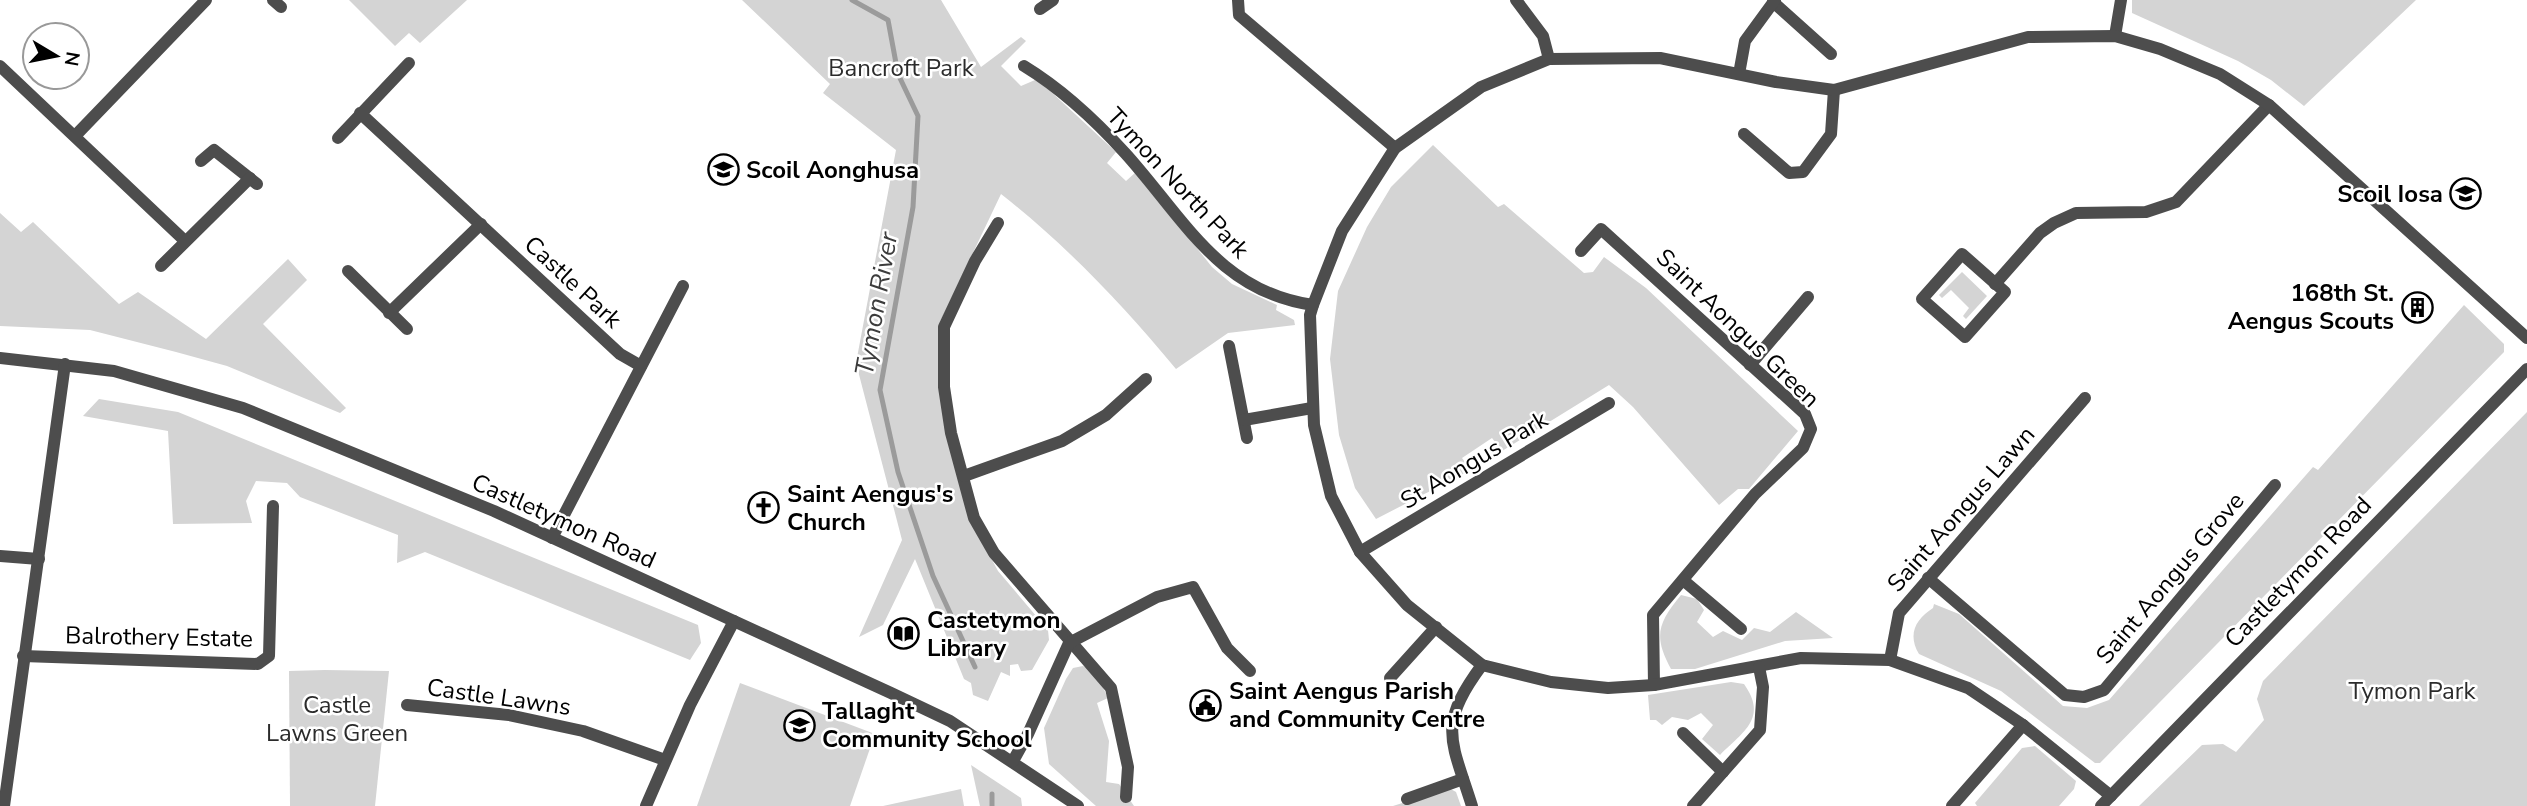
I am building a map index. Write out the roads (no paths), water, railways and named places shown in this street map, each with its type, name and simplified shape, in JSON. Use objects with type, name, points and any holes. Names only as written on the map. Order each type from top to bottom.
[{"type":"street","points":[[75,136],[206,0]]},
{"type":"street","points":[[1040,9],[1053,0]]},
{"type":"street","points":[[1238,0],[1239,15],[1395,148]]},
{"type":"street","points":[[1516,0],[1543,36],[1549,59]]},
{"type":"street","points":[[2115,36],[2121,0]]},
{"type":"street","points":[[1738,74],[1745,41],[1774,1],[1831,54]]},
{"type":"street","points":[[2111,796],[2023,725],[1968,688],[1890,660],[1801,658],[1654,685],[1608,688],[1551,682],[1482,665],[1408,605],[1360,552],[1331,496],[1315,441],[1312,408],[1310,315],[1313,305],[1342,231],[1395,148],[1481,88],[1549,59],[1660,58],[1834,90],[2028,37],[2115,36],[2160,49],[2220,74],[2269,105],[2527,338]]},
{"type":"street","points":[[338,138],[410,63]]},
{"type":"street","points":[[0,66],[184,240]]},
{"type":"street","name":"Tymon North Park","points":[[1024,66],[1043,77],[1123,151],[1204,248],[1242,281],[1289,302],[1313,305]]},
{"type":"street","points":[[1744,134],[1789,173],[1803,172],[1831,134],[1834,90]]},
{"type":"street","points":[[1996,284],[2040,233],[2054,223],[2076,214],[2146,212],[2176,202],[2269,105]]},
{"type":"street","name":"Castle Park","points":[[360,113],[620,354],[641,366]]},
{"type":"street","points":[[161,266],[184,240],[253,181],[214,150],[201,160]]},
{"type":"street","points":[[998,223],[975,261],[944,327],[944,387],[951,433],[974,518],[994,553],[1069,643],[1093,665],[1111,688],[1128,766],[1126,797]]},
{"type":"street","points":[[389,313],[481,224]]},
{"type":"street","name":"Saint Aongus Green","points":[[1581,251],[1601,229],[1805,414],[1811,429],[1803,448],[1755,494],[1653,615],[1654,685]]},
{"type":"street","points":[[1962,254],[1996,284],[2005,292],[1965,337],[1922,299],[1962,254]]},
{"type":"street","points":[[348,271],[407,329]]},
{"type":"street","name":"Castle Park","points":[[552,538],[683,286]]},
{"type":"street","points":[[1750,365],[1808,297]]},
{"type":"street","points":[[1229,346],[1247,438]]},
{"type":"street","name":"Castletymon Road","points":[[0,358],[114,371],[243,408],[552,538],[950,721],[1078,806]]},
{"type":"street","name":"Balrothery Estate","points":[[4,806],[4,769],[39,559],[65,364]]},
{"type":"street","name":"Castletymon Road","points":[[2101,806],[2527,369]]},
{"type":"street","points":[[964,476],[1062,441],[1106,415],[1146,379]]},
{"type":"street","name":"Saint Aongus Lawn","points":[[1890,660],[1899,613],[2085,398]]},
{"type":"street","name":"St Aongus Park","points":[[1360,552],[1609,403]]},
{"type":"street","points":[[1244,421],[1312,408]]},
{"type":"street","name":"Saint Aongus Grove","points":[[1928,578],[2065,695],[2084,697],[2104,690],[2275,485]]},
{"type":"street","name":"Balrothery Estate","points":[[23,656],[258,664],[269,656],[273,506]]},
{"type":"street","points":[[0,556],[39,559]]},
{"type":"street","points":[[1683,580],[1741,629]]},
{"type":"street","points":[[1013,761],[1069,643],[1157,597],[1193,587],[1227,648],[1250,671]]},
{"type":"street","points":[[646,806],[665,760],[734,621]]},
{"type":"street","points":[[1390,678],[1436,626]]},
{"type":"street","points":[[1472,806],[1451,738],[1453,711],[1482,665]]},
{"type":"street","points":[[1693,806],[1760,730],[1763,687],[1759,667]]},
{"type":"street","name":"Castle Lawns","points":[[407,705],[509,715],[583,730],[665,760]]},
{"type":"street","points":[[1952,806],[2023,725]]},
{"type":"street","points":[[1682,733],[1723,772]]},
{"type":"street","points":[[1407,799],[1463,779]]},
{"type":"waterway","name":"Tymon River","points":[[852,0],[888,20],[898,74],[918,116],[913,207],[880,390],[898,472],[933,576],[975,667]]},
{"type":"waterway","name":"Tymon River","points":[[992,794],[992,806]]},
{"type":"place","name":"Scoil Aonghusa","points":[[723,170]]},
{"type":"place","name":"Scoil Iosa","points":[[2466,194]]},
{"type":"place","name":"168th St. Aengus Scouts","points":[[2417,307]]},
{"type":"place","name":"Saint Aengus's Church","points":[[764,508]]},
{"type":"place","name":"Castetymon Library","points":[[904,634]]},
{"type":"place","name":"Saint Aengus Parish and Community Centre","points":[[1206,705]]},
{"type":"place","name":"Tallaght Community School","points":[[799,725]]},
{"type":"park label","name":"Bancroft Park","points":[[901,68]]},
{"type":"park label","name":"Tymon Park","points":[[2412,691]]},
{"type":"park label","name":"Castle Lawns Green","points":[[337,719]]}]
